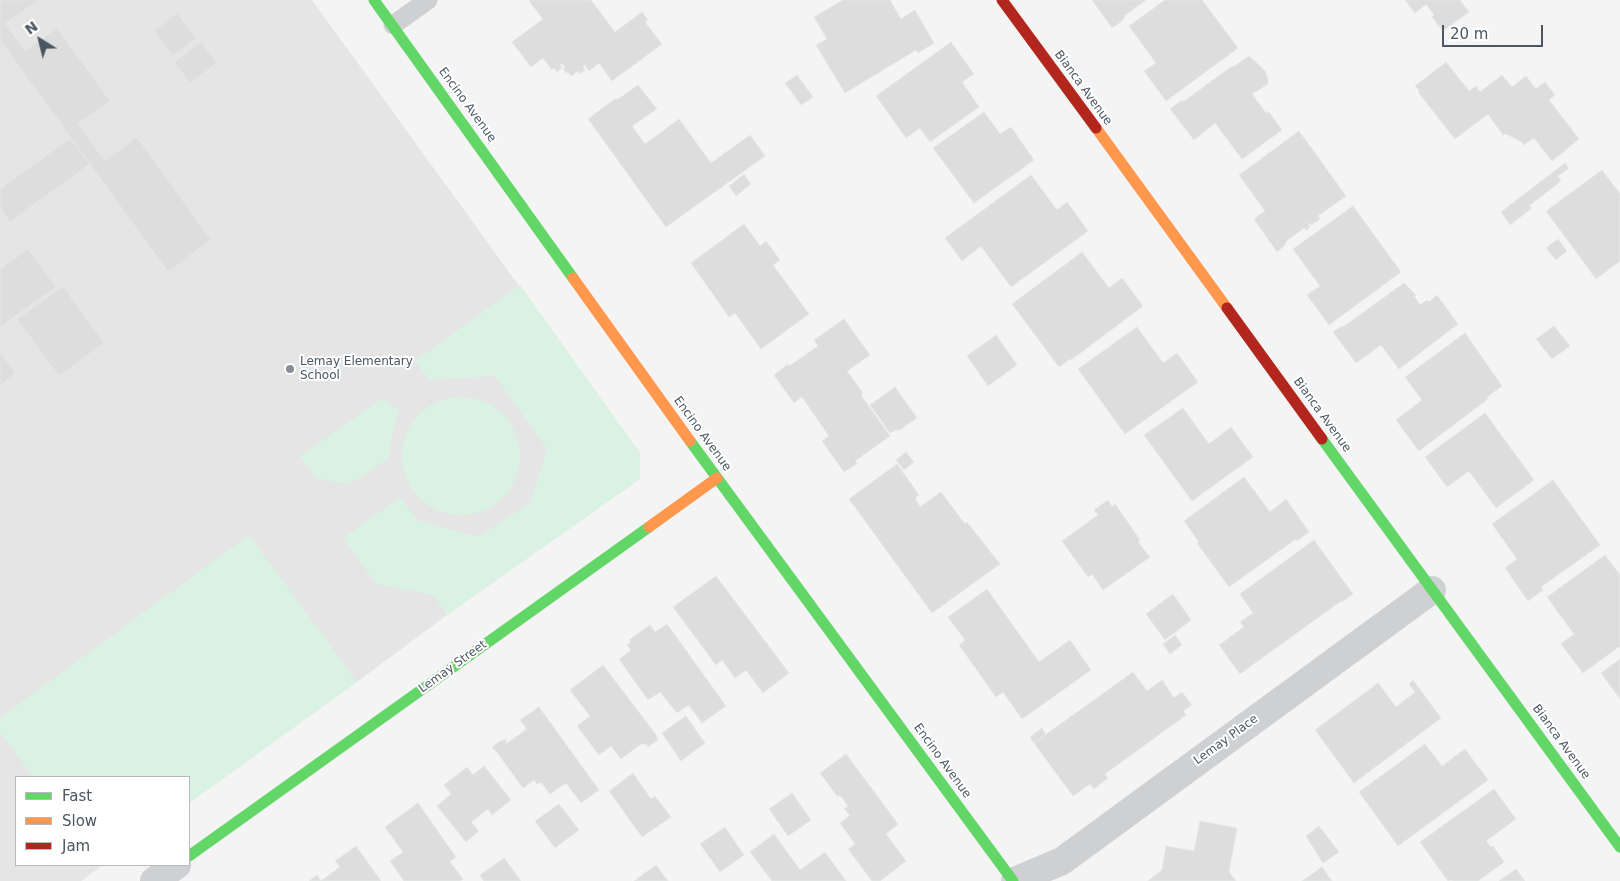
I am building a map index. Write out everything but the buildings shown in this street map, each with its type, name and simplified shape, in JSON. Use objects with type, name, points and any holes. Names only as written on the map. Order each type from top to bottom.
[{"type":"street","name":"Encino Avenue","points":[[374,0],[717,478],[1014,881]]},
{"type":"street","name":"Bianca Avenue","points":[[1002,0],[1620,847]]},
{"type":"street","name":"Lemay Street","points":[[190,855],[717,478]]},
{"type":"street","name":"Lemay Place","points":[[1014,881],[1062,861],[1432,590]]},
{"type":"street","points":[[154,881],[176,866]]},
{"type":"lane","points":[[393,25],[428,0]]},
{"type":"shaded area","name":"Lemay Elementary School","points":[[0,0],[312,0],[640,453],[640,479],[447,615],[190,802],[190,776],[15,776],[15,866],[102,866],[81,881],[0,881]]},
{"type":"green space","points":[[520,285],[640,453],[640,479],[447,615],[433,595],[376,584],[343,538],[400,497],[417,520],[478,537],[531,502],[547,449],[495,376],[429,380],[415,361]]},
{"type":"green space","points":[[461,397],[484,401],[503,414],[516,433],[520,456],[516,479],[503,498],[484,511],[461,515],[438,511],[419,498],[406,479],[402,456],[406,433],[419,414],[438,401]]},
{"type":"green space","points":[[382,399],[398,409],[388,459],[349,484],[315,478],[300,456]]},
{"type":"green space","points":[[249,535],[357,682],[190,802],[190,776],[32,776],[0,732],[0,718]]},
{"type":"traffic: fast","points":[[374,0],[573,278]]},
{"type":"traffic: fast","points":[[1322,439],[1620,847]]},
{"type":"traffic: fast","points":[[690,441],[1013,881]]},
{"type":"traffic: fast","points":[[190,855],[649,527]]},
{"type":"traffic: slow","points":[[1096,128],[1227,308]]},
{"type":"traffic: slow","points":[[573,278],[690,441]]},
{"type":"traffic: slow","points":[[649,527],[717,478]]},
{"type":"traffic: jam","points":[[1002,0],[1096,128]]},
{"type":"traffic: jam","points":[[1227,308],[1322,439]]},
{"type":"place","name":"Lemay Elementary School","points":[[290,369]]}]
